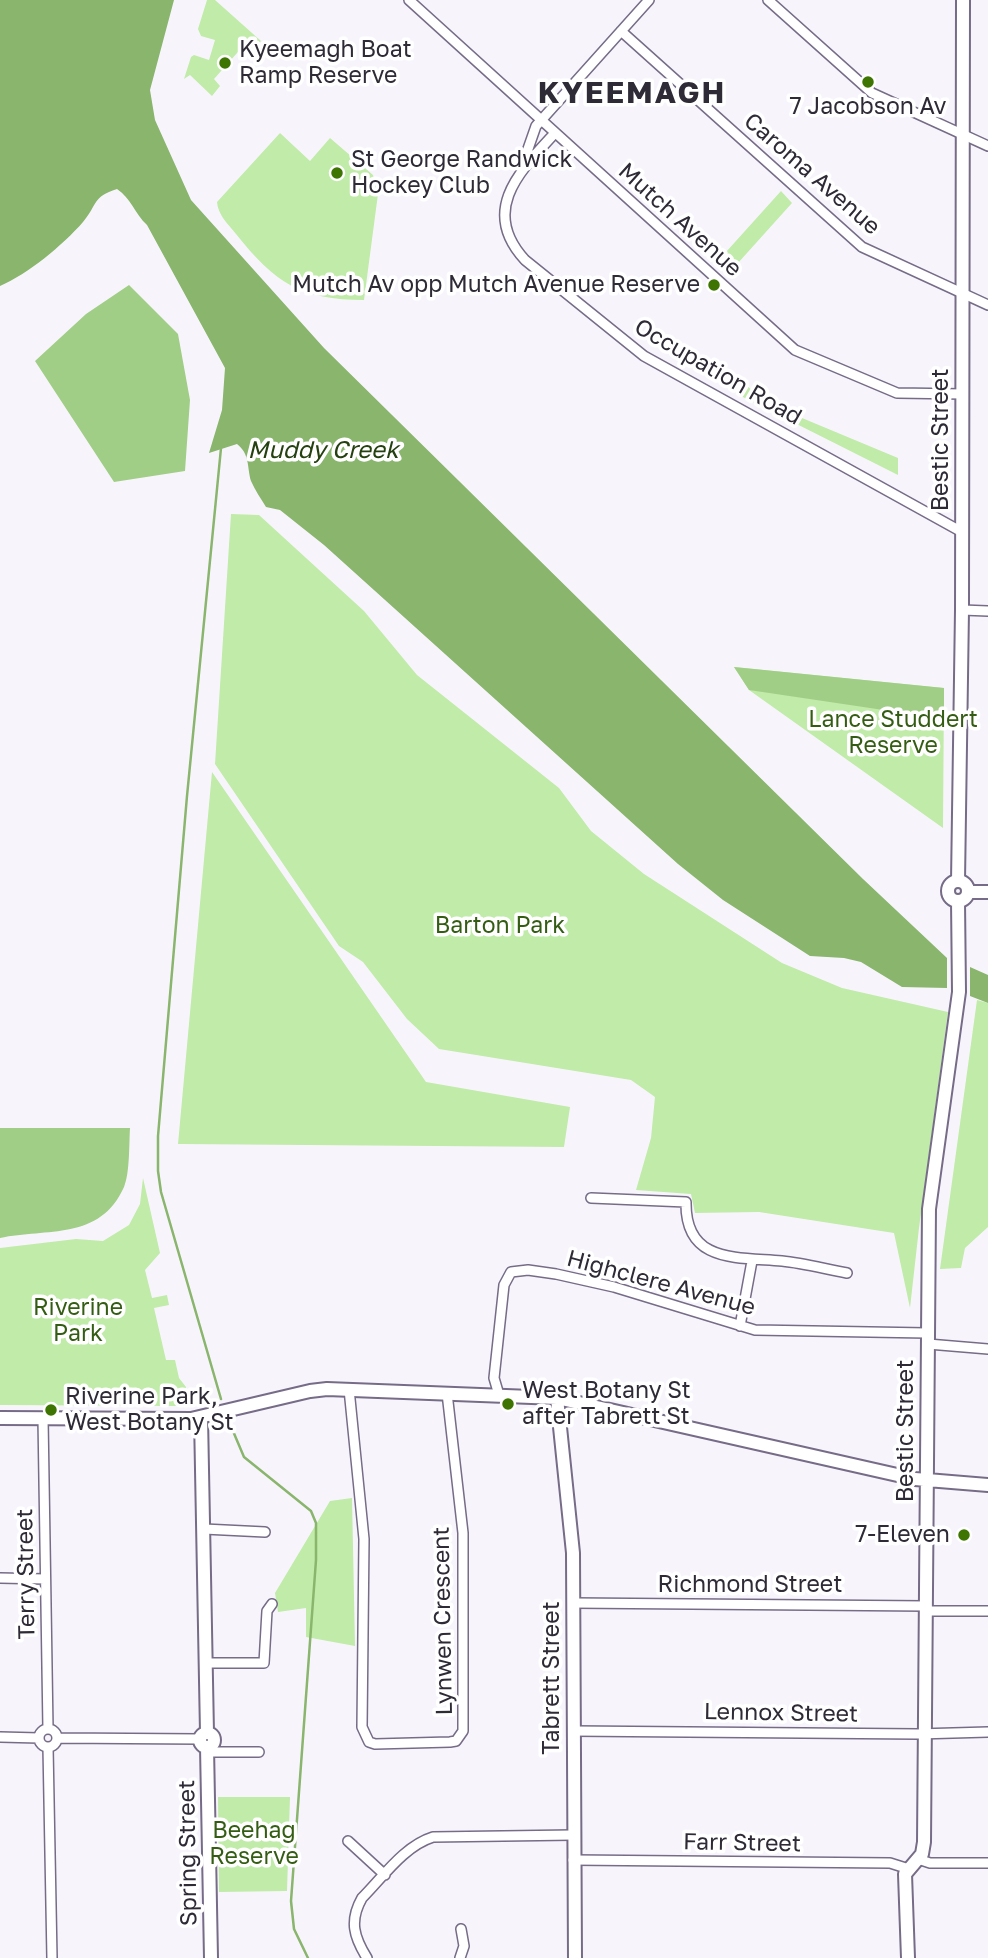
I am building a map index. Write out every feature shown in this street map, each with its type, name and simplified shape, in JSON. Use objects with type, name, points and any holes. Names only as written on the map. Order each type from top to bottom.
[{"type":"main road","name":"Bestic Street","points":[[908,1958],[905,1874],[923,1851],[924,1842],[929,1209],[959,992],[963,896],[951,898],[948,891],[950,885],[958,881],[962,610],[963,0]]},
{"type":"main road","points":[[963,896],[988,892]]},
{"type":"main road","points":[[0,1418],[169,1420],[201,1417],[310,1391],[349,1389],[557,1398],[926,1480],[988,1485]]},
{"type":"main road","name":"Tabrett Street","points":[[557,1398],[571,1532],[575,1958]]},
{"type":"main road","name":"Spring Street","points":[[201,1417],[211,1958]]},
{"type":"street","name":"Mutch Avenue","points":[[408,0],[795,350],[897,393],[962,394]]},
{"type":"street","points":[[520,171],[536,126],[649,0]]},
{"type":"street","points":[[768,0],[872,93],[988,146]]},
{"type":"street","name":"Caroma Avenue","points":[[621,31],[862,247],[988,305]]},
{"type":"street","name":"Occupation Road","points":[[555,133],[520,171],[506,203],[506,224],[515,248],[530,265],[644,356],[962,532]]},
{"type":"street","points":[[962,610],[988,611]]},
{"type":"street","points":[[591,1198],[685,1202],[685,1218],[692,1235],[712,1253],[847,1273]]},
{"type":"street","points":[[740,1326],[752,1261]]},
{"type":"street","name":"Highclere Avenue","points":[[499,1395],[494,1378],[507,1276],[519,1270],[556,1274],[614,1287],[755,1330],[927,1339],[988,1349]]},
{"type":"street","name":"Lynwen Crescent","points":[[349,1389],[364,1539],[362,1727],[369,1742],[375,1744],[450,1742],[456,1741],[463,1731],[463,1533],[447,1393]]},
{"type":"street","name":"Terry Street","points":[[43,1418],[48,1729]]},
{"type":"street","points":[[204,1529],[265,1532]]},
{"type":"street","points":[[0,1578],[45,1579]]},
{"type":"street","name":"Richmond Street","points":[[573,1603],[988,1611]]},
{"type":"street","points":[[206,1663],[264,1663],[267,1612],[272,1604]]},
{"type":"street","points":[[48,1729],[55,1733],[57,1738],[54,1745],[48,1747],[41,1745],[39,1738],[42,1731],[48,1729]]},
{"type":"street","name":"Lennox Street","points":[[573,1731],[988,1732]]},
{"type":"street","points":[[0,1737],[39,1738]]},
{"type":"street","points":[[57,1738],[205,1743],[259,1752]]},
{"type":"street","points":[[48,1747],[52,1958]]},
{"type":"street","points":[[367,1958],[354,1933],[355,1914],[362,1898],[413,1847],[433,1837],[573,1835]]},
{"type":"street","points":[[348,1841],[385,1875]]},
{"type":"street","name":"Farr Street","points":[[573,1860],[988,1863]]},
{"type":"street","points":[[460,1958],[464,1946],[461,1929]]},
{"type":"green space","points":[[207,0],[215,0],[261,41],[252,50],[245,44],[214,79],[220,86],[212,96],[190,75],[184,79],[191,57],[194,55],[209,60],[215,40],[201,36],[198,29]]},
{"type":"green space","points":[[280,133],[310,161],[330,138],[373,175],[378,194],[364,300],[323,297],[291,285],[250,251],[219,211],[217,202]]},
{"type":"green space","points":[[781,191],[792,203],[729,273],[717,262]]},
{"type":"green space","points":[[744,383],[766,403],[898,458],[898,475],[735,393]]},
{"type":"green space","name":"Barton Park","points":[[231,514],[259,515],[364,611],[417,675],[559,788],[591,831],[644,874],[782,963],[842,988],[948,1012],[910,1308],[894,1233],[759,1212],[695,1213],[691,1194],[636,1190],[651,1138],[655,1097],[631,1080],[439,1049],[407,1019],[363,962],[339,946],[215,764]]},
{"type":"green space","name":"Lance Studdert Reserve","points":[[734,667],[944,688],[943,828],[749,690]]},
{"type":"green space","points":[[212,772],[426,1082],[570,1107],[564,1147],[178,1144]]},
{"type":"green space","points":[[977,1000],[988,1003],[988,1227],[965,1248],[961,1268],[940,1269]]},
{"type":"green space","name":"Riverine Park","points":[[143,1178],[160,1253],[145,1270],[152,1298],[167,1295],[169,1305],[154,1308],[166,1360],[175,1360],[179,1378],[186,1387],[180,1406],[0,1405],[0,1248],[76,1239],[103,1241],[129,1225],[140,1204]]},
{"type":"green space","points":[[352,1498],[355,1646],[306,1637],[306,1608],[278,1612],[275,1593],[330,1501]]},
{"type":"green space","name":"Beehag Reserve","points":[[218,1797],[290,1797],[287,1891],[219,1892]]},
{"type":"shaded area","points":[[129,285],[178,334],[190,400],[185,471],[114,482],[35,361],[86,314]]},
{"type":"shaded area","points":[[734,667],[944,688],[944,719],[749,690]]},
{"type":"shaded area","points":[[0,1128],[130,1128],[124,1187],[114,1204],[87,1224],[54,1232],[0,1238]]},
{"type":"water","name":"Muddy Creek","points":[[0,0],[174,0],[150,90],[155,120],[191,200],[324,348],[863,879],[947,958],[947,988],[902,987],[861,962],[810,956],[723,900],[678,864],[324,545],[280,510],[266,507],[251,481],[244,452],[237,444],[209,453],[222,410],[225,368],[147,225],[117,189],[99,198],[83,222],[66,240],[33,267],[0,286]]},
{"type":"water","points":[[970,967],[988,975],[988,1003],[970,996]]},
{"type":"waterway","points":[[221,448],[187,796],[158,1136],[161,1192],[221,1399]]},
{"type":"waterway","points":[[230,1424],[244,1457],[311,1511],[316,1523],[316,1560],[291,1901],[294,1929],[308,1958]]},
{"type":"place","name":"Kyeemagh Boat Ramp Reserve","points":[[225,63]]},
{"type":"place","name":"7 Jacobson Av","points":[[868,82]]},
{"type":"place","name":"St George Randwick Hockey Club","points":[[337,173]]},
{"type":"place","name":"Mutch Av opp Mutch Avenue Reserve","points":[[714,285]]},
{"type":"place","name":"West Botany St after Tabrett St","points":[[508,1404]]},
{"type":"place","name":"Riverine Park, West Botany St","points":[[51,1410]]},
{"type":"place","name":"7-Eleven","points":[[964,1535]]},
{"type":"district","name":"KYEEMAGH","points":[[632,93]]}]
